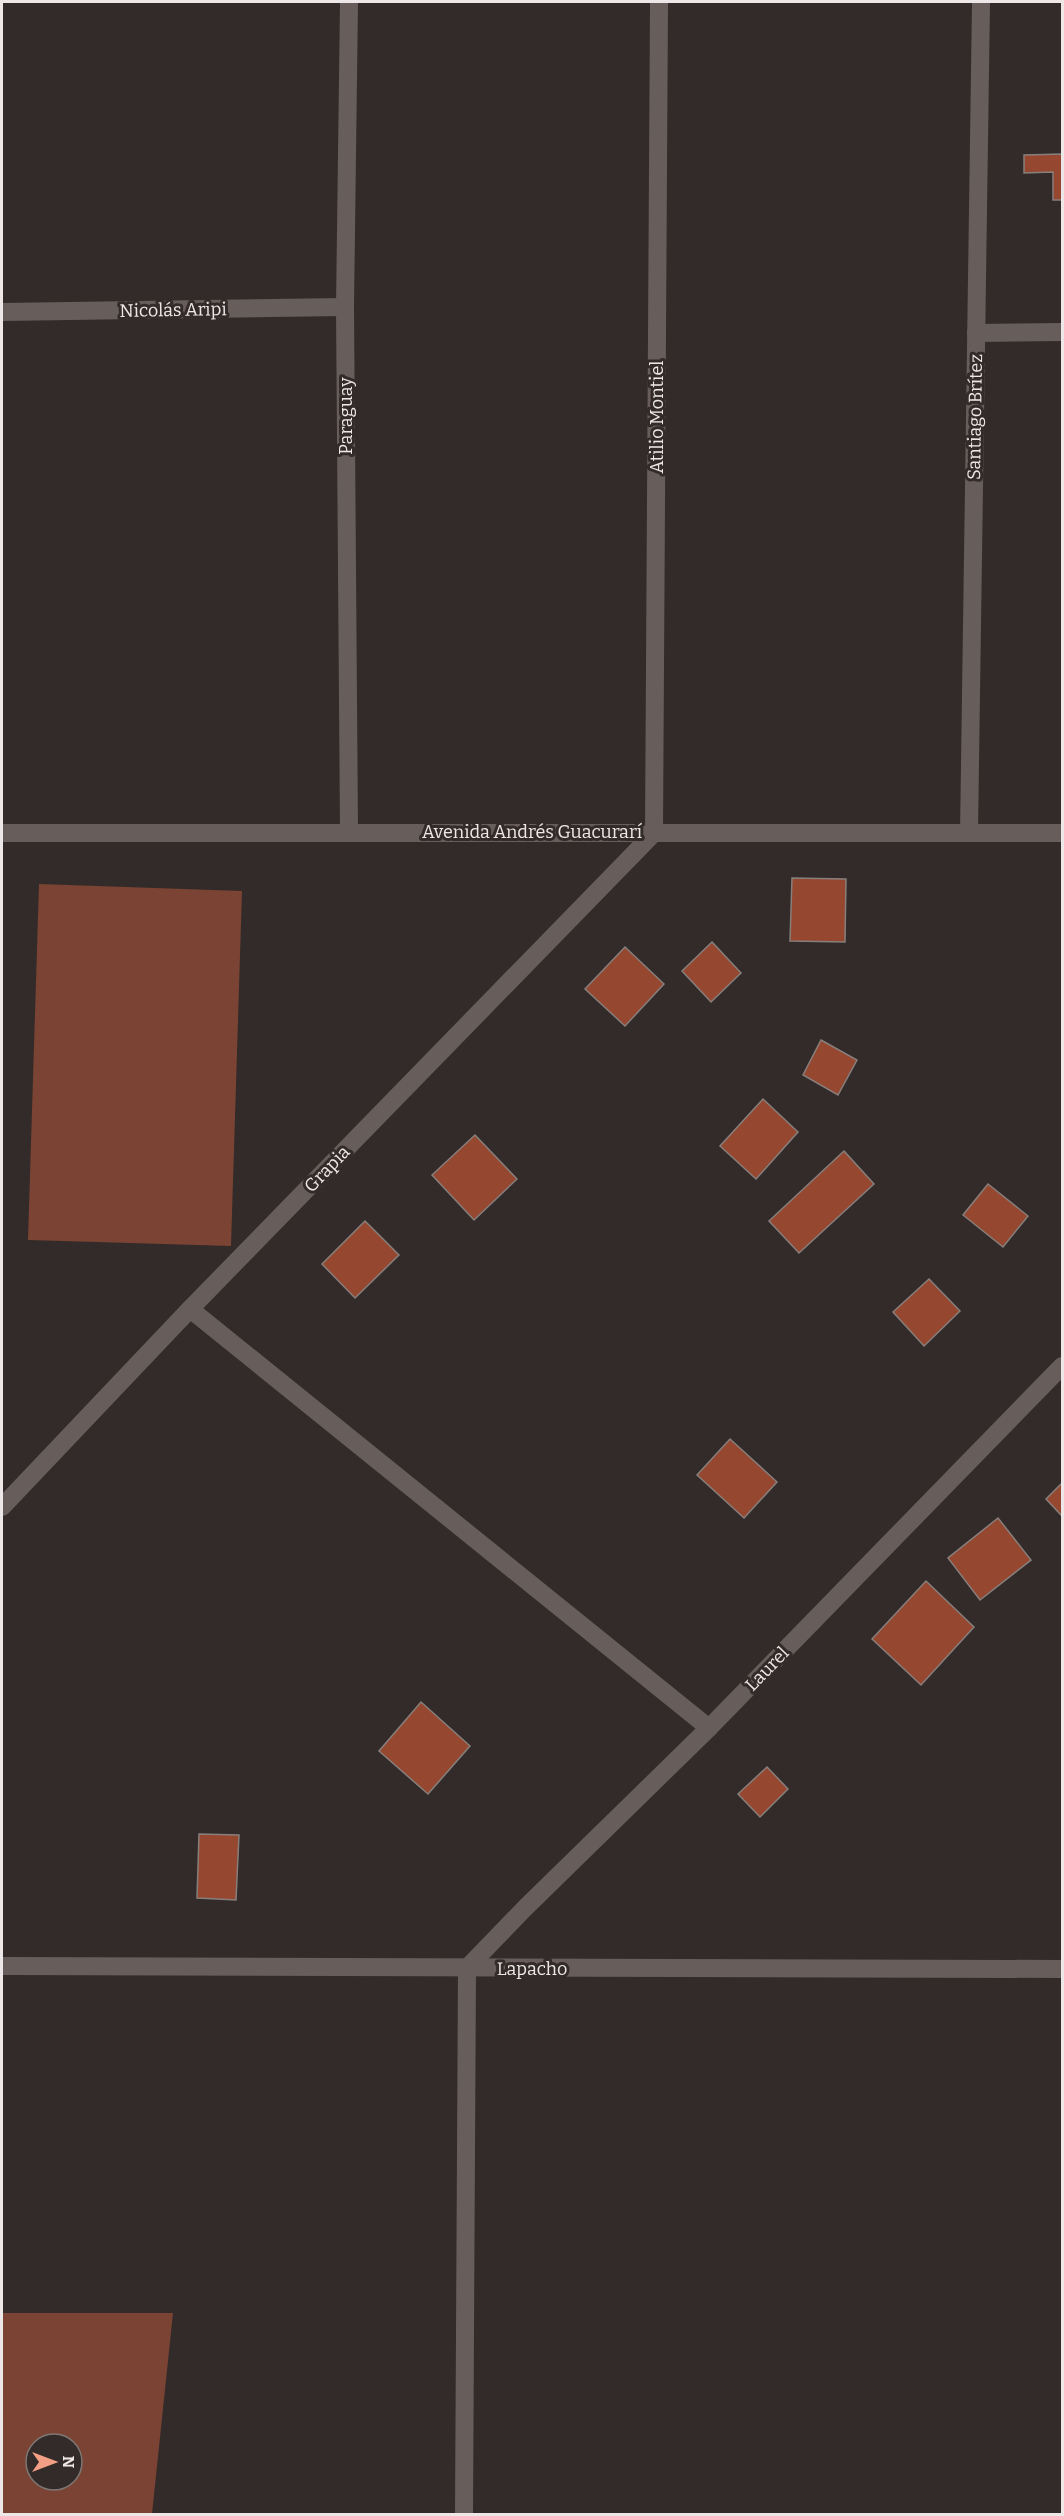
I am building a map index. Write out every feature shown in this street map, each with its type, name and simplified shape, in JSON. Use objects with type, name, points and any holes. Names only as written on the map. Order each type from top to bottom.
[{"type":"street","name":"Paraguay","points":[[349,831],[345,307],[350,2]]},
{"type":"street","name":"Atilio Montiel","points":[[654,833],[659,2]]},
{"type":"street","name":"Santiago Brítez","points":[[969,833],[981,2]]},
{"type":"street","name":"Nicolás Aripi","points":[[2,312],[345,307]]},
{"type":"street","points":[[976,333],[1062,332]]},
{"type":"street","name":"Avenida Andrés Guacurarí","points":[[2,833],[349,831],[1062,833]]},
{"type":"street","name":"Grapia","points":[[2,1507],[190,1309],[654,833]]},
{"type":"street","points":[[190,1309],[709,1728]]},
{"type":"street","name":"Laurel","points":[[467,1968],[709,1728],[1062,1366]]},
{"type":"street","name":"Lapacho","points":[[2,1966],[1062,1969]]},
{"type":"street","points":[[464,2514],[467,1968]]},
{"type":"shaded area","points":[[39,884],[242,891],[231,1246],[28,1240]]},
{"type":"shaded area","points":[[2,2313],[173,2313],[152,2514],[2,2514]]},
{"type":"building","points":[[1062,154],[1062,200],[1053,200],[1053,172],[1024,173],[1024,155]]},
{"type":"building","points":[[792,878],[846,879],[845,942],[790,941]]},
{"type":"building","points":[[712,942],[741,973],[711,1002],[682,971]]},
{"type":"building","points":[[625,947],[664,984],[625,1026],[585,989]]},
{"type":"building","points":[[821,1040],[857,1060],[838,1095],[803,1075]]},
{"type":"building","points":[[763,1099],[798,1132],[756,1179],[720,1146]]},
{"type":"building","points":[[475,1135],[517,1179],[474,1220],[432,1175]]},
{"type":"building","points":[[844,1151],[874,1184],[799,1253],[769,1221]]},
{"type":"building","points":[[988,1184],[1028,1216],[1003,1247],[963,1215]]},
{"type":"building","points":[[365,1221],[399,1255],[355,1298],[322,1264]]},
{"type":"building","points":[[929,1279],[960,1311],[924,1346],[893,1312]]},
{"type":"building","points":[[730,1439],[777,1482],[744,1518],[697,1475]]},
{"type":"building","points":[[1062,1483],[1062,1516],[1046,1499]]},
{"type":"building","points":[[998,1518],[1031,1560],[980,1600],[948,1558]]},
{"type":"building","points":[[926,1581],[974,1627],[921,1685],[872,1639]]},
{"type":"building","points":[[421,1702],[470,1746],[428,1794],[379,1751]]},
{"type":"building","points":[[767,1767],[788,1789],[760,1817],[738,1794]]},
{"type":"building","points":[[199,1834],[239,1835],[236,1900],[197,1898]]}]
